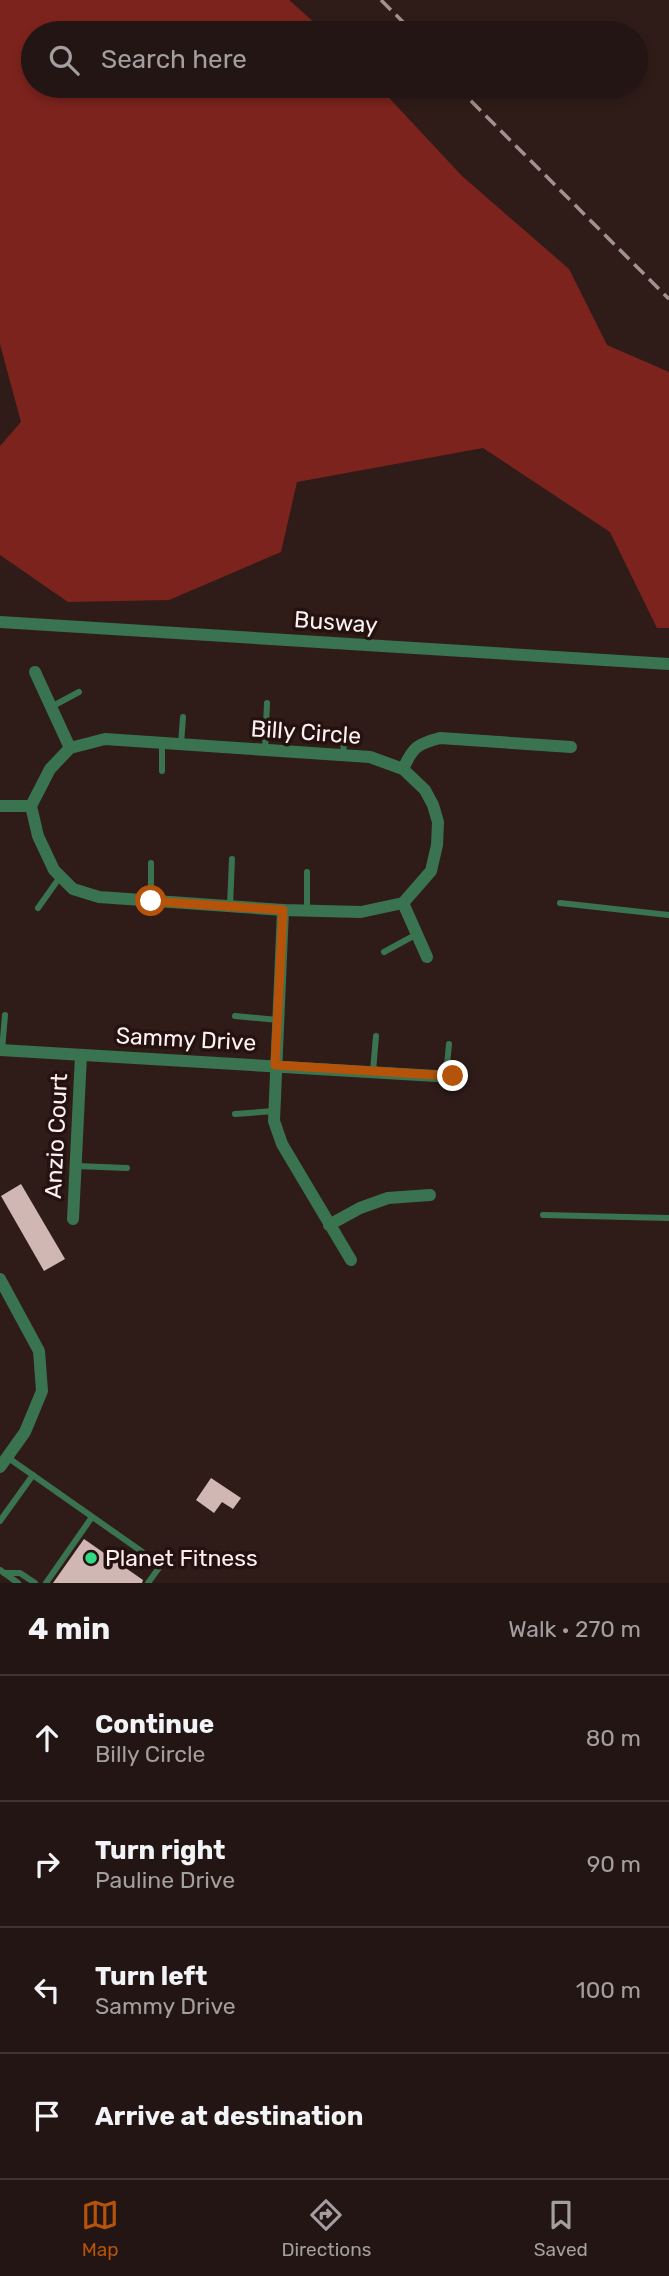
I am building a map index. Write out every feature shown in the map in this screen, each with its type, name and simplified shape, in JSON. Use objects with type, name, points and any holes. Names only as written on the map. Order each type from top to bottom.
[{"type":"street","name":"Busway","points":[[0,622],[669,664]]},
{"type":"street","points":[[35,672],[70,748],[50,769],[32,806],[38,836],[54,870],[73,889],[99,897],[283,910],[361,912],[403,903],[427,957]]},
{"type":"street","points":[[403,769],[410,753],[419,743],[440,738],[571,747]]},
{"type":"street","name":"Billy Circle","points":[[70,748],[105,739],[370,757],[403,769],[425,790],[438,822],[437,845],[431,871],[403,903]]},
{"type":"street","points":[[0,806],[32,806]]},
{"type":"street","points":[[283,910],[274,1121],[282,1144],[351,1260]]},
{"type":"street","name":"Sammy Drive","points":[[1,1050],[450,1076]]},
{"type":"street","name":"Anzio Court","points":[[73,1219],[81,1055]]},
{"type":"street","points":[[328,1225],[360,1208],[388,1198],[430,1195]]},
{"type":"street","points":[[0,1279],[39,1351],[42,1391],[25,1432],[3,1462]]},
{"type":"lane","points":[[51,707],[79,692]]},
{"type":"lane","points":[[265,750],[267,703]]},
{"type":"lane","points":[[181,744],[183,716]]},
{"type":"lane","points":[[343,755],[345,728]]},
{"type":"lane","points":[[162,743],[162,771]]},
{"type":"lane","points":[[230,906],[232,859]]},
{"type":"lane","points":[[151,863],[151,901]]},
{"type":"lane","points":[[307,873],[307,911]]},
{"type":"lane","points":[[38,908],[60,877]]},
{"type":"lane","points":[[560,903],[669,915]]},
{"type":"lane","points":[[384,952],[417,934]]},
{"type":"lane","points":[[1,1050],[5,1015]]},
{"type":"lane","points":[[235,1016],[278,1020]]},
{"type":"lane","points":[[373,1072],[376,1036]]},
{"type":"lane","points":[[449,1044],[450,1076]]},
{"type":"lane","points":[[235,1114],[274,1111]]},
{"type":"lane","points":[[74,1166],[127,1168]]},
{"type":"lane","points":[[543,1215],[669,1219]]},
{"type":"lane","points":[[3,1462],[33,1475],[161,1565],[148,1583]]},
{"type":"lane","points":[[0,1521],[33,1475]]},
{"type":"lane","points":[[46,1583],[92,1517]]},
{"type":"lane","points":[[2,1571],[18,1583]]},
{"type":"lane","points":[[2,1571],[20,1573],[35,1583]]},
{"type":"shaded area","points":[[0,0],[289,0],[313,21],[21,21],[21,98],[389,98],[462,176],[569,269],[607,345],[669,372],[669,628],[657,628],[610,532],[483,448],[297,482],[281,552],[169,600],[68,602],[0,555],[0,446],[21,422],[0,344]]},
{"type":"building","points":[[21,1184],[65,1259],[44,1271],[1,1196]]},
{"type":"building","points":[[211,1478],[241,1498],[233,1509],[222,1502],[214,1513],[196,1500]]},
{"type":"building","name":"Planet Fitness","points":[[84,1539],[143,1580],[142,1583],[53,1583]]},
{"type":"railway","points":[[381,0],[402,21]]},
{"type":"railway","points":[[468,98],[669,299]]},
{"type":"place","name":"Planet Fitness","points":[[91,1558]]},
{"type":"route","points":[[151,901],[283,910],[275,1065],[453,1076]]}]
